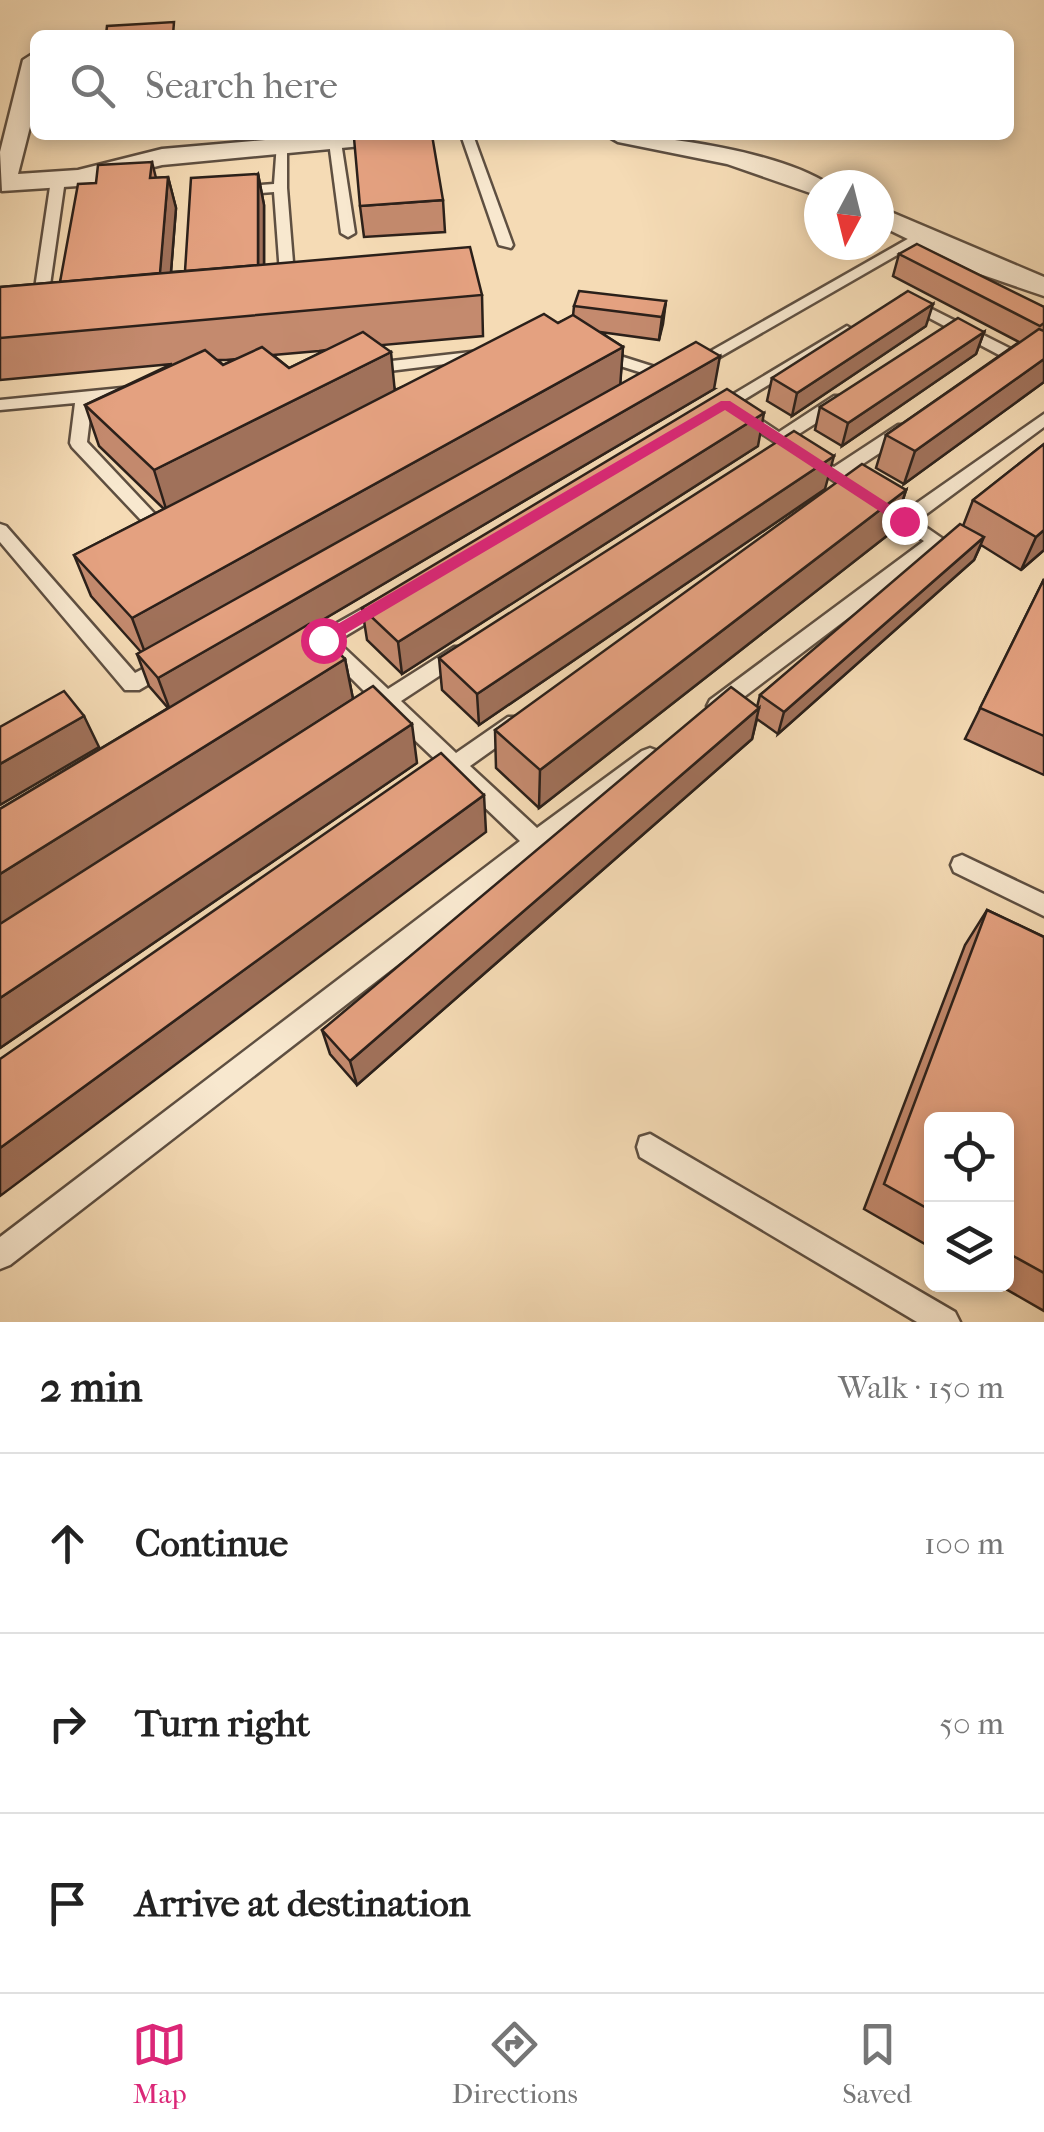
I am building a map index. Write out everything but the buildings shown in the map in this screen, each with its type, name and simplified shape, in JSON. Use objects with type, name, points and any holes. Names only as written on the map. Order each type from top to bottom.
[{"type":"street","points":[[30,75],[20,112],[19,142],[1,188],[162,157],[355,140]]},
{"type":"street","points":[[643,140],[734,158],[804,183]]},
{"type":"street","points":[[894,222],[990,268],[1044,287]]},
{"type":"lane","points":[[470,140],[506,245]]},
{"type":"lane","points":[[335,142],[348,233]]},
{"type":"lane","points":[[281,146],[280,188],[288,287]]},
{"type":"lane","points":[[0,310],[40,306],[58,180]]},
{"type":"lane","points":[[226,192],[280,188]]},
{"type":"lane","points":[[578,348],[664,382],[924,235]]},
{"type":"lane","points":[[886,308],[903,298],[1014,357],[982,378]]},
{"type":"lane","points":[[706,715],[937,541],[846,493],[834,475],[717,409],[870,317]]},
{"type":"lane","points":[[939,336],[954,325]]},
{"type":"lane","points":[[337,372],[498,353],[454,381]]},
{"type":"lane","points":[[780,446],[859,388]]},
{"type":"lane","points":[[0,405],[142,391]]},
{"type":"lane","points":[[84,397],[78,442],[160,535],[177,526]]},
{"type":"lane","points":[[904,521],[1044,419]]},
{"type":"lane","points":[[834,475],[916,421]]},
{"type":"lane","points":[[0,530],[132,684],[182,655]]},
{"type":"lane","points":[[407,591],[314,645],[386,700],[536,842]]},
{"type":"lane","points":[[352,722],[486,636]]},
{"type":"lane","points":[[422,787],[534,710]]},
{"type":"lane","points":[[0,1255],[675,738]]},
{"type":"lane","points":[[962,866],[1044,905]]},
{"type":"lane","points":[[650,1147],[945,1322]]},
{"type":"route","points":[[323,640],[725,404],[904,521]]}]
